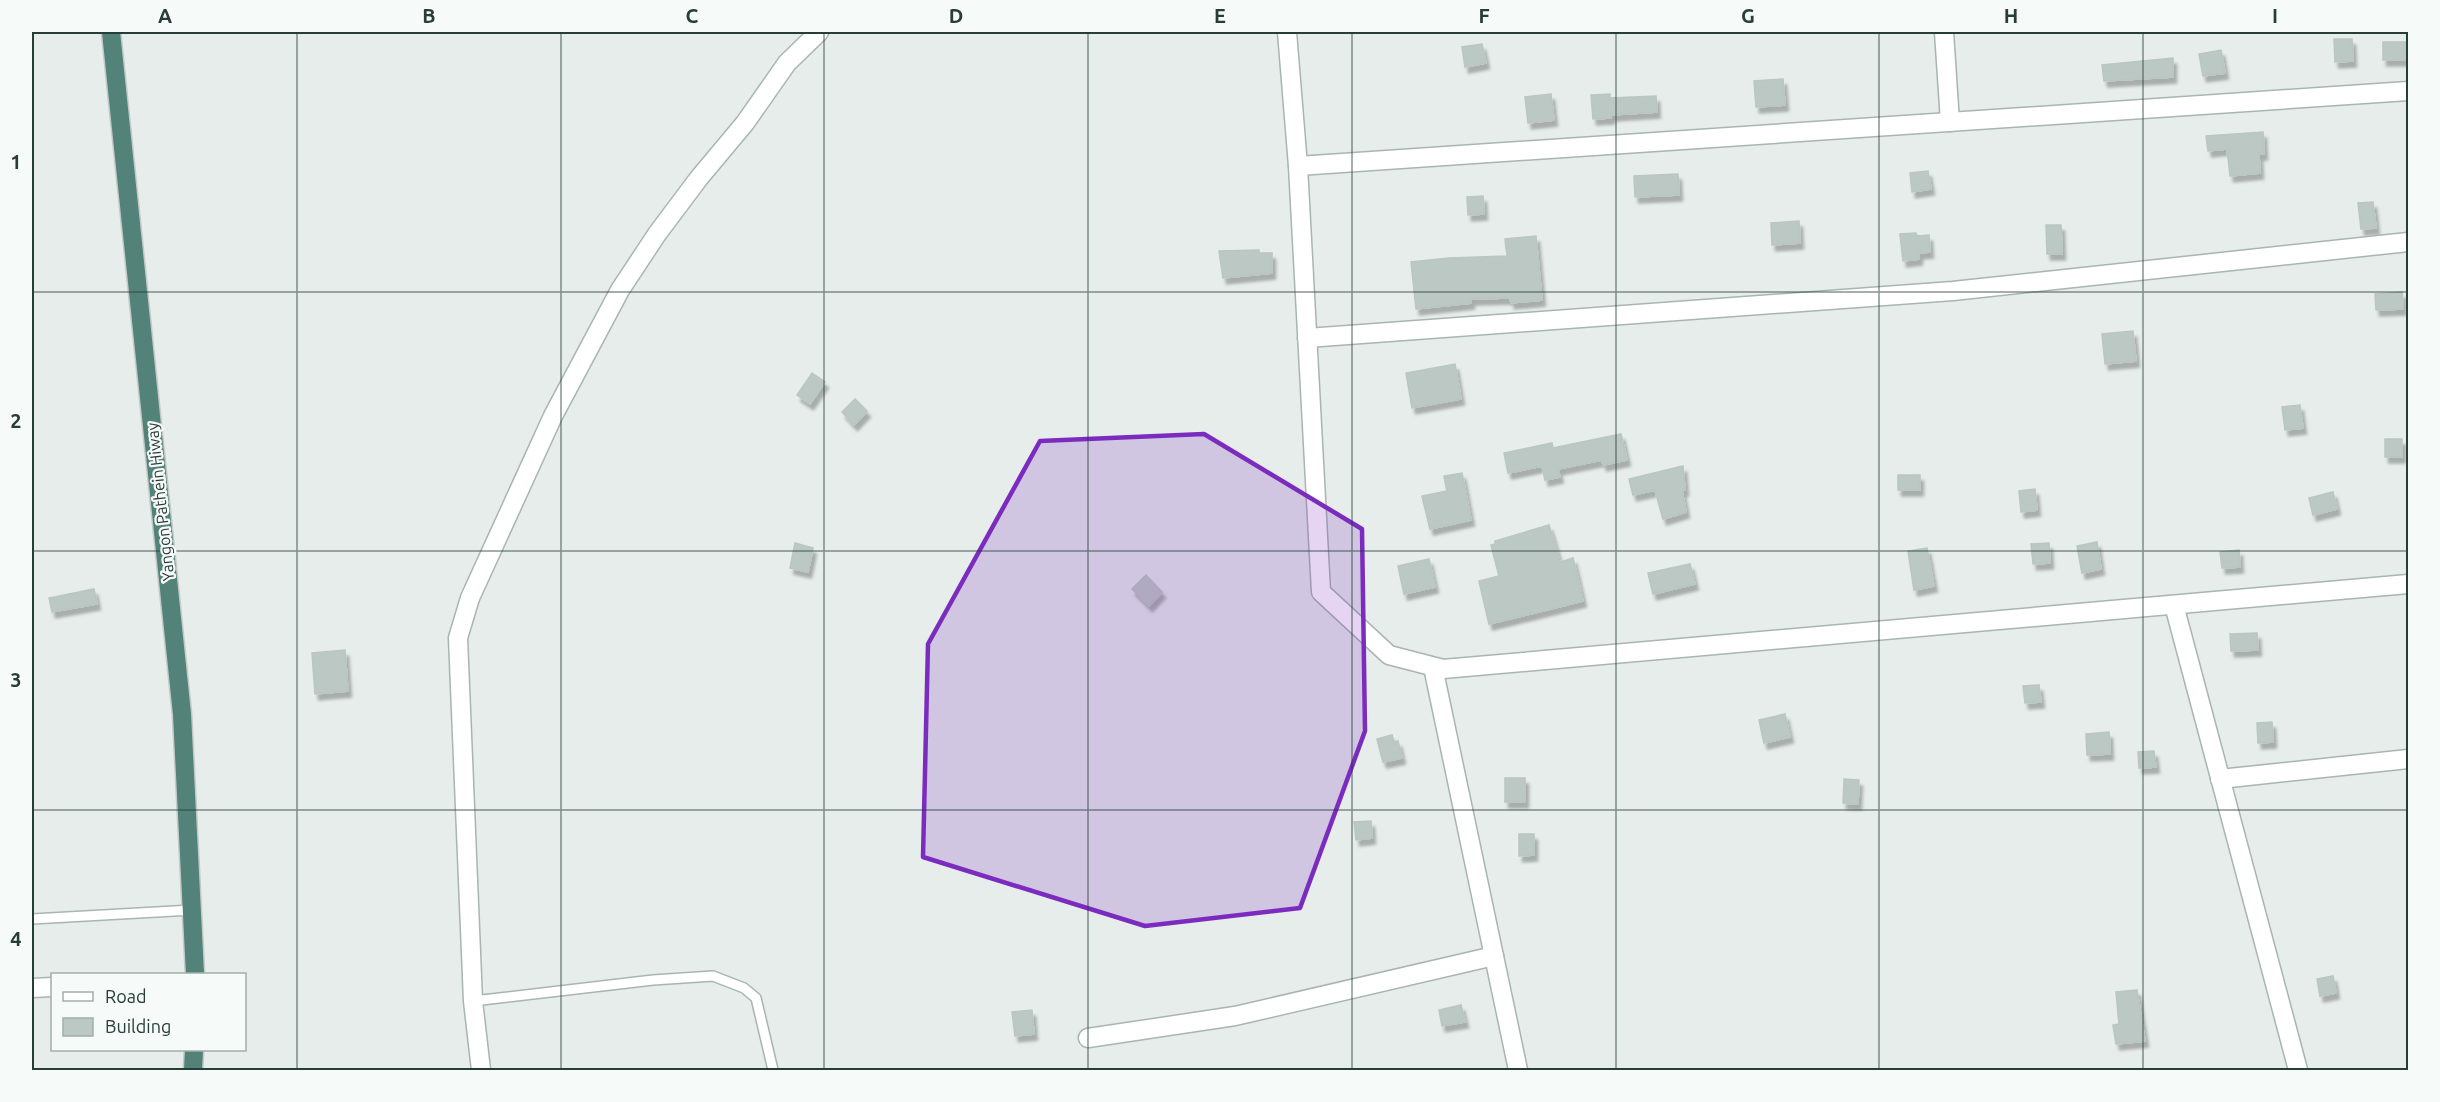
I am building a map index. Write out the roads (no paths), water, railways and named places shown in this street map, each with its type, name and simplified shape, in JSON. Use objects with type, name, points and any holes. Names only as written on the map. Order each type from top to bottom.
[{"type":"highway","name":"Yangon Pathein Hiway","points":[[111,32],[182,714],[192,910],[191,973]]},
{"type":"highway","points":[[194,1051],[194,1071]]},
{"type":"street","points":[[481,1071],[472,1001],[458,638],[470,598],[553,416],[620,290],[657,234],[699,178],[745,123],[788,63],[819,32]]},
{"type":"street","points":[[1287,32],[1298,166],[1321,592],[1389,655],[1443,669],[2409,584]]},
{"type":"street","points":[[1944,32],[1950,122]]},
{"type":"street","points":[[1298,166],[2409,91]]},
{"type":"street","points":[[1307,338],[1953,291],[2409,242]]},
{"type":"street","points":[[2174,605],[2298,1071]]},
{"type":"street","points":[[1433,667],[1518,1071]]},
{"type":"street","points":[[2220,779],[2409,759]]},
{"type":"street","points":[[1088,1038],[1235,1016],[1494,956]]},
{"type":"street","points":[[32,988],[51,987]]},
{"type":"lane","points":[[32,919],[192,910]]},
{"type":"lane","points":[[472,1001],[713,976],[744,988],[756,998],[773,1071]]}]
